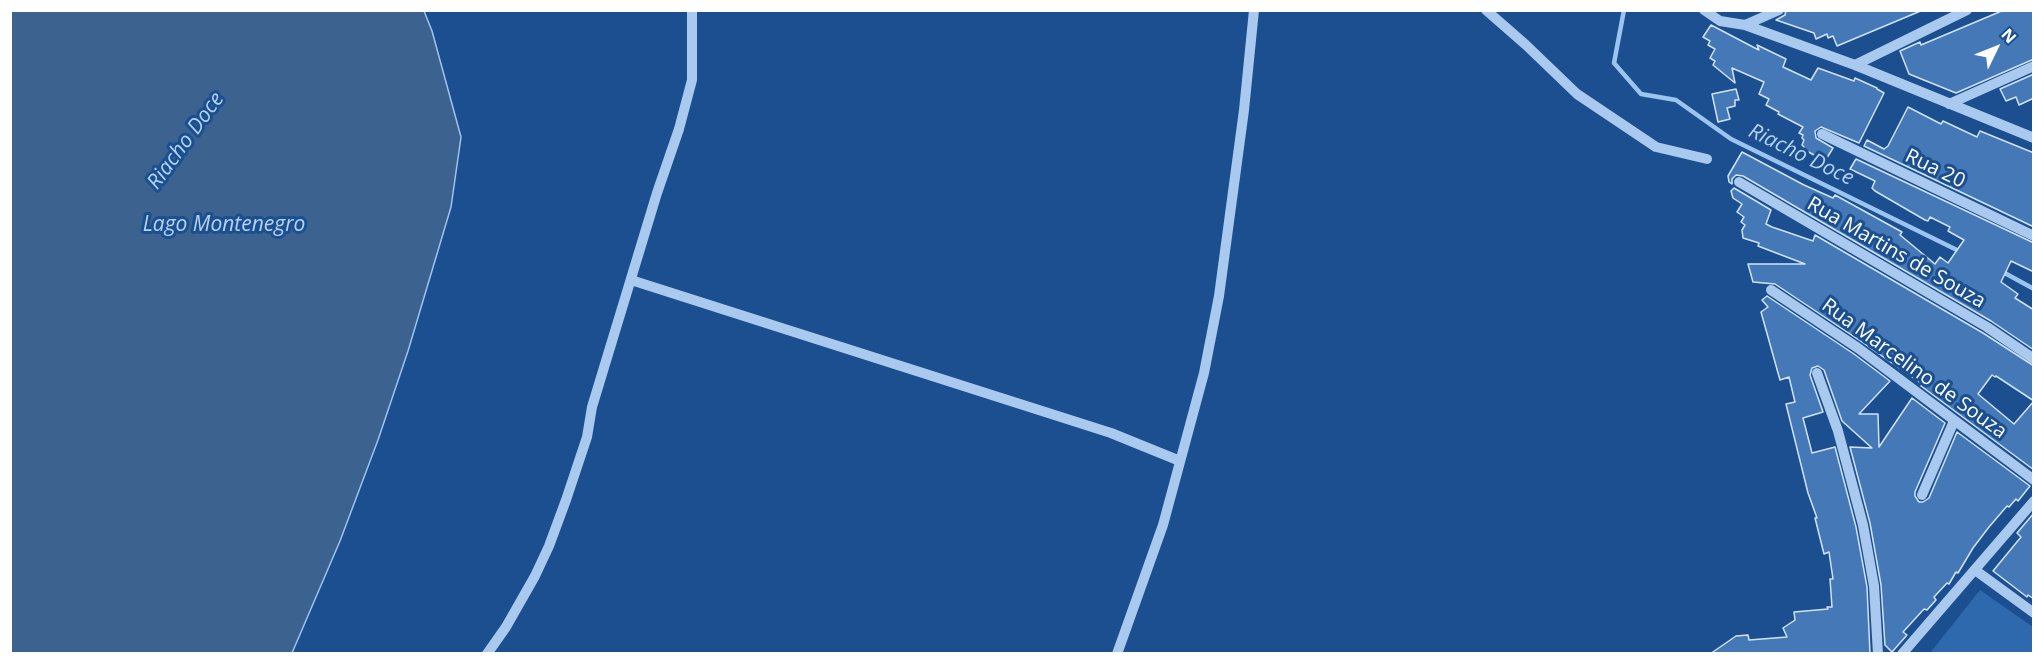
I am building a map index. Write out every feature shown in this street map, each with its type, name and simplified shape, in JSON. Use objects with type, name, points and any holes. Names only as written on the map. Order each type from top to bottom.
[{"type":"street","points":[[487,654],[506,627],[549,546],[587,436],[592,407],[679,129],[692,80],[692,10]]},
{"type":"street","points":[[1117,654],[1163,525],[1204,373],[1219,297],[1244,111],[1254,10]]},
{"type":"street","points":[[1486,10],[1577,94],[1656,147],[1707,159]]},
{"type":"street","points":[[1704,10],[1720,21],[1745,25],[1855,65],[2034,138]]},
{"type":"street","points":[[1745,25],[1779,10]]},
{"type":"street","points":[[1855,65],[1967,10]]},
{"type":"street","points":[[1949,104],[2034,66]]},
{"type":"street","name":"Rua 20","points":[[1822,134],[2034,236]]},
{"type":"street","name":"Rua Martins de Souza","points":[[1739,182],[1987,327],[2034,359]]},
{"type":"street","points":[[631,280],[1111,434],[1180,461]]},
{"type":"street","name":"Rua Marcelino de Souza","points":[[1771,290],[1858,348],[2034,480]]},
{"type":"street","points":[[1817,373],[1838,431],[1863,525],[1874,586],[1878,654]]},
{"type":"street","points":[[1922,495],[1954,421]]},
{"type":"street","points":[[1902,654],[2034,501]]},
{"type":"street","points":[[1975,570],[2034,613]]},
{"type":"shaded area","points":[[1980,590],[2033,627],[2033,653],[1930,653]]},
{"type":"water","name":"Lago Montenegro","points":[[10,11],[424,11],[432,31],[461,137],[451,207],[408,351],[378,440],[340,541],[292,653],[11,653]]},
{"type":"building","points":[[1786,10],[1923,10],[1837,46],[1833,36],[1828,38],[1827,34],[1816,39],[1814,33],[1776,20],[1785,15]]},
{"type":"building","points":[[2004,10],[2034,10],[2034,59],[1956,93],[1909,74],[1900,51],[1920,42],[1921,45]]},
{"type":"building","points":[[1711,25],[1759,50],[1757,45],[1786,59],[1783,67],[1811,80],[1818,68],[1854,81],[1855,78],[1884,93],[1859,143],[1821,127],[1815,131],[1816,138],[1833,148],[1825,161],[1803,149],[1803,135],[1799,133],[1803,127],[1766,105],[1769,99],[1759,94],[1764,82],[1732,68],[1735,83],[1713,65],[1715,61],[1710,58],[1715,49],[1708,45],[1710,41],[1703,37]]},
{"type":"building","points":[[2034,74],[2034,98],[2019,105],[2016,97],[2006,101],[2000,89]]},
{"type":"building","points":[[1736,89],[1739,100],[1735,100],[1735,106],[1727,108],[1730,119],[1718,122],[1712,94]]},
{"type":"building","points":[[1908,107],[1941,124],[1943,121],[1977,137],[1980,131],[2034,153],[2034,227],[1864,146],[1867,140],[1884,149],[1888,146]]},
{"type":"building","points":[[1742,152],[1804,185],[1833,198],[1835,195],[1902,232],[1900,235],[1935,264],[1940,257],[1948,263],[1964,240],[1948,231],[1950,227],[1930,217],[1928,221],[1925,220],[1875,191],[1872,188],[1875,181],[1850,169],[1856,159],[2034,243],[2034,272],[2011,261],[2001,282],[2018,294],[2015,298],[2034,310],[2034,350],[1991,321],[1743,176],[1736,175],[1732,179],[1732,184],[1729,182],[1728,176]]},
{"type":"building","points":[[1734,188],[1771,210],[1766,224],[1813,241],[1815,235],[1983,333],[2034,366],[2034,401],[2034,470],[1921,386],[1922,384],[1862,342],[1775,284],[1753,282],[1748,264],[1805,264],[1743,238],[1742,230],[1745,225],[1741,222],[1744,217],[1737,212],[1742,204],[1733,198],[1731,191]],"holes":[[[1992,375],[2034,401],[2014,424],[1978,394]]]},
{"type":"building","points":[[1767,296],[1890,381],[1859,414],[1878,414],[1879,447],[1912,398],[1945,423],[1915,492],[1919,502],[1929,498],[1957,432],[2030,486],[2018,501],[2016,499],[2009,507],[2007,506],[1989,527],[1958,573],[1956,572],[1949,584],[1947,583],[1934,597],[1936,600],[1927,610],[1924,609],[1903,632],[1907,635],[1892,652],[1885,645],[1881,585],[1870,523],[1850,447],[1872,448],[1842,421],[1824,370],[1818,366],[1812,368],[1810,375],[1823,412],[1803,418],[1812,453],[1835,447],[1856,527],[1867,587],[1870,654],[1710,654],[1736,636],[1748,635],[1749,640],[1787,637],[1783,628],[1795,620],[1794,612],[1832,607],[1830,579],[1833,579],[1829,552],[1824,554],[1815,518],[1817,518],[1808,493],[1786,404],[1795,402],[1789,377],[1780,380],[1761,312],[1768,307],[1762,300]]},
{"type":"building","points":[[2034,513],[2034,599],[2028,595],[2027,597],[1993,571],[2021,537],[2017,533]]},
{"type":"waterway","name":"Riacho Doce","points":[[1624,10],[1614,63],[1641,94],[1676,100],[1731,139],[1961,252]]},
{"type":"waterway","name":"Riacho Doce","points":[[2001,271],[2034,289]]}]
